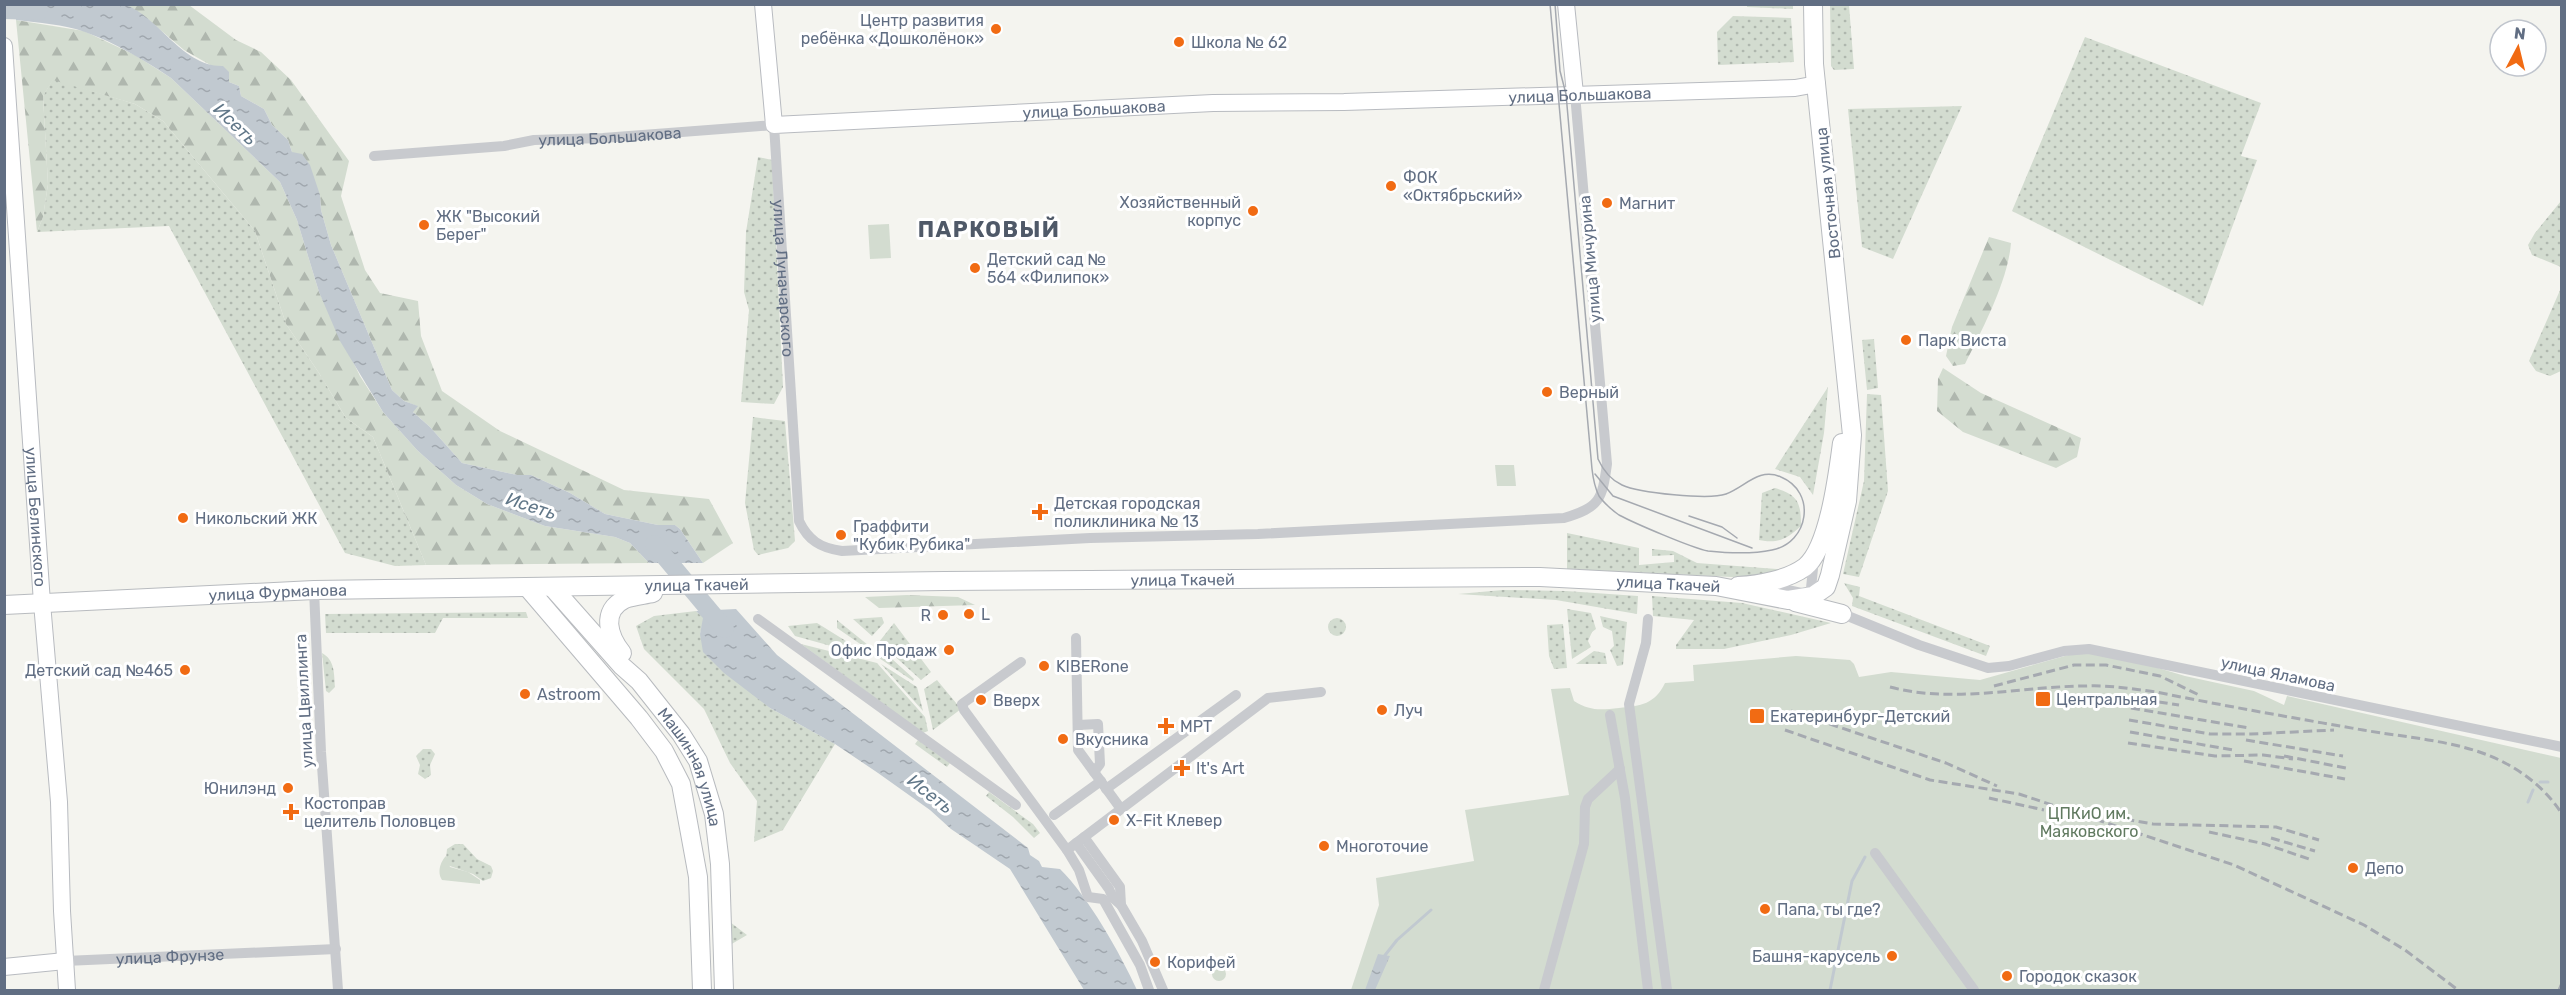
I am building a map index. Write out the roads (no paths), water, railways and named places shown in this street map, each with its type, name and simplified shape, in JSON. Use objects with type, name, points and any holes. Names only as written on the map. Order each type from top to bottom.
[{"type":"main road","name":"Восточная улица","points":[[1813,4],[1817,84],[1852,435],[1851,470],[1830,575],[1826,587],[1813,596]]},
{"type":"main road","name":"Восточная улица","points":[[1716,586],[1755,585],[1805,567],[1816,550],[1833,503],[1843,433],[1846,382]]},
{"type":"main road","points":[[1830,575],[1831,600],[1842,614]]},
{"type":"main road","name":"улица Ткачей","points":[[552,586],[632,591],[681,585],[1540,577],[1716,586],[1788,600],[1813,596]]},
{"type":"main road","name":"улица Фурманова","points":[[4,605],[314,590],[552,586]]},
{"type":"main road","name":"Машинная улица","points":[[552,586],[614,657],[639,681],[681,734],[698,761],[714,814],[720,864],[723,990]]},
{"type":"main road","name":"Машинная улица","points":[[527,587],[639,718],[664,752],[681,784],[698,877],[702,990]]},
{"type":"main road","points":[[632,591],[611,614],[609,626],[612,641],[636,668],[639,681]]},
{"type":"main road","points":[[1788,600],[1842,614]]},
{"type":"street","name":"улица Луначарского","points":[[763,4],[774,125],[799,521],[805,534],[819,544]]},
{"type":"street","name":"улица Мичурина","points":[[819,544],[842,551],[1090,538],[1326,531],[1564,518],[1589,510],[1600,496],[1607,464],[1566,4]]},
{"type":"street","name":"улица Белинского","points":[[4,45],[9,187],[59,802],[67,990]]},
{"type":"street","name":"улица Большакова","points":[[375,156],[504,146],[534,140],[603,138],[774,125],[1198,103],[1332,102],[1795,88],[1817,84]]},
{"type":"street","points":[[1813,596],[1811,588],[1816,550]]},
{"type":"street","points":[[1755,585],[1798,591],[1813,596],[1824,606],[1842,614]]},
{"type":"street","name":"улица Цвиллинга","points":[[314,590],[321,752],[338,990]]},
{"type":"street","name":"улица Яламова","points":[[1842,614],[1919,645],[1988,668],[2009,666],[2064,651],[2089,649],[2562,747]]},
{"type":"street","points":[[758,619],[1016,805]]},
{"type":"street","points":[[1648,619],[1646,643],[1629,704],[1667,990]]},
{"type":"street","points":[[1076,638],[1078,750],[1121,809]]},
{"type":"street","points":[[1021,662],[962,704],[964,710],[1075,844],[1120,887],[1121,905],[1146,950],[1163,990]]},
{"type":"street","points":[[1075,844],[1268,698],[1321,692]]},
{"type":"street","points":[[1054,815],[1100,780],[1236,695]]},
{"type":"street","points":[[1610,715],[1625,798],[1648,990]]},
{"type":"street","points":[[1078,725],[1098,724],[1100,780]]},
{"type":"street","points":[[1544,990],[1584,844],[1585,807],[1588,799],[1620,769]]},
{"type":"street","points":[[1075,844],[1079,870],[1088,897],[1103,899],[1140,965],[1149,990]]},
{"type":"street","points":[[1875,853],[1974,990]]},
{"type":"street","name":"улица Фрунзе","points":[[4,967],[336,949]]},
{"type":"water","points":[[122,4],[146,17],[194,58],[208,64],[223,66],[229,72],[229,82],[239,86],[241,96],[264,109],[272,125],[288,140],[292,152],[302,154],[310,165],[320,195],[321,210],[331,245],[392,390],[404,401],[418,406],[413,412],[430,427],[462,463],[517,475],[531,475],[570,493],[605,514],[658,525],[675,525],[703,563],[649,563],[630,543],[615,537],[545,526],[487,504],[456,485],[417,450],[383,412],[340,341],[319,292],[297,220],[280,182],[171,78],[130,52],[77,29],[16,20],[15,5]]},
{"type":"water","points":[[736,609],[777,655],[1028,848],[1030,855],[1039,861],[1042,867],[1060,869],[1082,894],[1103,927],[1137,990],[1084,990],[1010,869],[951,829],[930,810],[878,773],[835,744],[770,708],[724,673],[703,652],[700,634],[703,618],[696,611]]},
{"type":"water","points":[[1378,954],[1390,956],[1375,990],[1365,990]]},
{"type":"waterway","name":"Исеть","points":[[4,10],[39,11]]},
{"type":"waterway","name":"Исеть","points":[[654,544],[725,629]]},
{"type":"waterway","points":[[2540,782],[2548,782]]},
{"type":"waterway","points":[[2528,802],[2533,790]]},
{"type":"waterway","points":[[1830,990],[1852,881],[1865,857]]},
{"type":"waterway","points":[[1382,959],[1397,940],[1431,910]]},
{"type":"tram line","points":[[1550,4],[1592,469],[1599,496],[1619,515],[1700,549],[1732,553],[1772,550],[1794,538],[1801,528],[1804,516],[1804,505],[1800,494],[1792,484],[1781,477],[1766,474],[1759,476],[1733,491],[1717,496],[1674,495],[1643,491],[1622,485],[1608,474],[1598,459],[1566,94],[1560,71],[1555,4]]},
{"type":"tram line","points":[[1595,474],[1613,496],[1752,548]]},
{"type":"tram line","points":[[1689,516],[1722,527],[1737,538]]},
{"type":"railway","points":[[1994,686],[2074,665],[2106,665],[2160,676],[2199,695]]},
{"type":"railway","points":[[1890,687],[1939,694],[2062,687],[2122,688],[2436,741],[2472,750],[2513,768],[2544,791],[2562,814]]},
{"type":"railway","points":[[2132,698],[2179,705]]},
{"type":"railway","points":[[2131,708],[2249,728]]},
{"type":"railway","points":[[1791,711],[1946,763],[1997,786]]},
{"type":"railway","points":[[2129,720],[2210,734],[2334,730]]},
{"type":"railway","points":[[1785,730],[1930,780],[2019,794],[2234,865],[2364,925],[2405,950],[2458,990]]},
{"type":"railway","points":[[2130,732],[2233,750]]},
{"type":"railway","points":[[2246,740],[2343,756]]},
{"type":"railway","points":[[2128,743],[2215,756],[2263,755],[2293,759]]},
{"type":"railway","points":[[2284,756],[2346,768]]},
{"type":"railway","points":[[2244,761],[2345,779]]},
{"type":"railway","points":[[1989,798],[2044,810]]},
{"type":"railway","points":[[2112,817],[2153,824],[2276,827],[2319,840]]},
{"type":"railway","points":[[2209,832],[2265,844],[2312,860]]},
{"type":"railway","points":[[2271,838],[2315,851]]},
{"type":"railway","points":[[2559,990],[2562,983]]},
{"type":"place","name":"Центр развития ребёнка «Дошколёнок»","points":[[996,29]]},
{"type":"place","name":"Школа № 62","points":[[1179,42]]},
{"type":"place","name":"ФОК «Октябрьский»","points":[[1391,186]]},
{"type":"place","name":"Магнит","points":[[1607,203]]},
{"type":"place","name":"Хозяйственный корпус","points":[[1253,211]]},
{"type":"place","name":"ЖК \"Высокий Берег\"","points":[[424,225]]},
{"type":"place","name":"Детский сад № 564 «Филипок»","points":[[975,268]]},
{"type":"place","name":"Парк Виста","points":[[1906,340]]},
{"type":"place","name":"Верный","points":[[1547,392]]},
{"type":"place","name":"Детская городская поликлиника № 13","points":[[1040,512]]},
{"type":"place","name":"Никольский ЖК","points":[[183,518]]},
{"type":"place","name":"Граффити \"Кубик Рубика\"","points":[[841,535]]},
{"type":"place","name":"L","points":[[969,614]]},
{"type":"place","name":"R","points":[[943,615]]},
{"type":"place","name":"Офис Продаж","points":[[949,650]]},
{"type":"place","name":"KIBERone","points":[[1044,666]]},
{"type":"place","name":"Детский сад №465","points":[[185,670]]},
{"type":"place","name":"Astroom","points":[[525,694]]},
{"type":"place","name":"Центральная","points":[[2043,699]]},
{"type":"place","name":"Вверх","points":[[981,700]]},
{"type":"place","name":"Луч","points":[[1382,710]]},
{"type":"place","name":"Екатеринбург-Детский","points":[[1757,716]]},
{"type":"place","name":"МРТ","points":[[1166,726]]},
{"type":"place","name":"Вкусника","points":[[1063,739]]},
{"type":"place","name":"It's Art","points":[[1182,768]]},
{"type":"place","name":"Юнилэнд","points":[[288,788]]},
{"type":"place","name":"Костоправ целитель Половцев","points":[[291,812]]},
{"type":"place","name":"X-Fit Клевер","points":[[1114,820]]},
{"type":"place","name":"Многоточие","points":[[1324,846]]},
{"type":"place","name":"Депо","points":[[2353,868]]},
{"type":"place","name":"Папа, ты где?","points":[[1765,909]]},
{"type":"place","name":"Башня-карусель","points":[[1892,956]]},
{"type":"place","name":"Корифей","points":[[1155,962]]},
{"type":"place","name":"Городок сказок","points":[[2007,976]]},
{"type":"district","name":"ПАРКОВЫЙ","points":[[989,229]]},
{"type":"park label","name":"ЦПКиО им. Маяковского","points":[[2089,822]]}]
